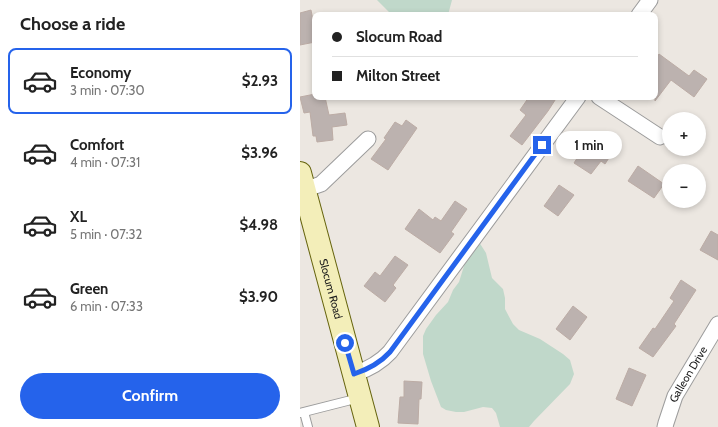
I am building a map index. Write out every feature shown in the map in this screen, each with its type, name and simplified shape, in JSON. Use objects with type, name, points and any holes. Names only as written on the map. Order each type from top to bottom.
[{"type":"main road","name":"Slocum Road","points":[[302,182],[305,215],[354,374],[368,427]]},
{"type":"street","points":[[641,12],[650,0]]},
{"type":"street","points":[[354,374],[376,365],[390,352],[576,100]]},
{"type":"street","points":[[604,100],[660,137]]},
{"type":"street","points":[[302,182],[321,184],[368,139]]},
{"type":"street","name":"Galleon Drive","points":[[665,427],[675,396],[718,324]]},
{"type":"lane","points":[[308,427],[302,412],[360,397]]},
{"type":"green space","points":[[377,0],[452,0],[449,12],[389,12]]},
{"type":"green space","points":[[479,242],[486,253],[492,278],[503,289],[505,309],[513,324],[519,330],[540,339],[563,354],[570,360],[574,374],[570,384],[529,427],[500,427],[496,413],[492,408],[483,407],[464,412],[456,412],[446,410],[441,407],[423,354],[423,336],[426,329],[448,302],[453,290],[459,282],[469,250]]},
{"type":"building","points":[[311,10],[312,43],[300,45],[300,13]]},
{"type":"building","points":[[659,54],[689,76],[694,70],[707,79],[694,97],[671,80],[658,97]]},
{"type":"building","points":[[312,95],[312,100],[326,100],[329,115],[345,113],[347,125],[332,127],[333,140],[317,142],[316,136],[313,136],[310,112],[304,113],[300,97]]},
{"type":"building","points":[[527,100],[555,100],[522,145],[510,136],[526,115],[520,110]]},
{"type":"building","points":[[406,120],[417,128],[388,170],[371,159],[386,139],[384,138],[395,122],[402,126]]},
{"type":"building","points":[[596,138],[614,150],[605,164],[601,161],[591,174],[574,163],[583,149],[586,152]]},
{"type":"building","points":[[638,166],[662,183],[662,187],[654,198],[628,181]]},
{"type":"building","points":[[559,185],[574,195],[558,216],[544,206]]},
{"type":"building","points":[[455,201],[467,209],[451,232],[454,234],[440,253],[405,229],[419,209],[433,220],[435,217],[441,221]]},
{"type":"building","points":[[711,231],[718,235],[718,260],[700,250]]},
{"type":"building","points":[[395,256],[408,265],[393,285],[396,288],[385,302],[364,286],[375,272],[380,276]]},
{"type":"building","points":[[681,280],[696,290],[674,324],[676,326],[653,357],[639,348],[653,328],[655,329],[674,301],[670,298]]},
{"type":"building","points":[[573,306],[587,317],[570,340],[556,329]]},
{"type":"building","points":[[629,368],[646,375],[632,406],[616,399]]},
{"type":"building","points":[[404,381],[422,382],[421,399],[419,399],[418,424],[398,423],[400,397],[404,397]]},
{"type":"route","points":[[345,343],[354,374],[368,369],[383,360],[542,145]]}]
